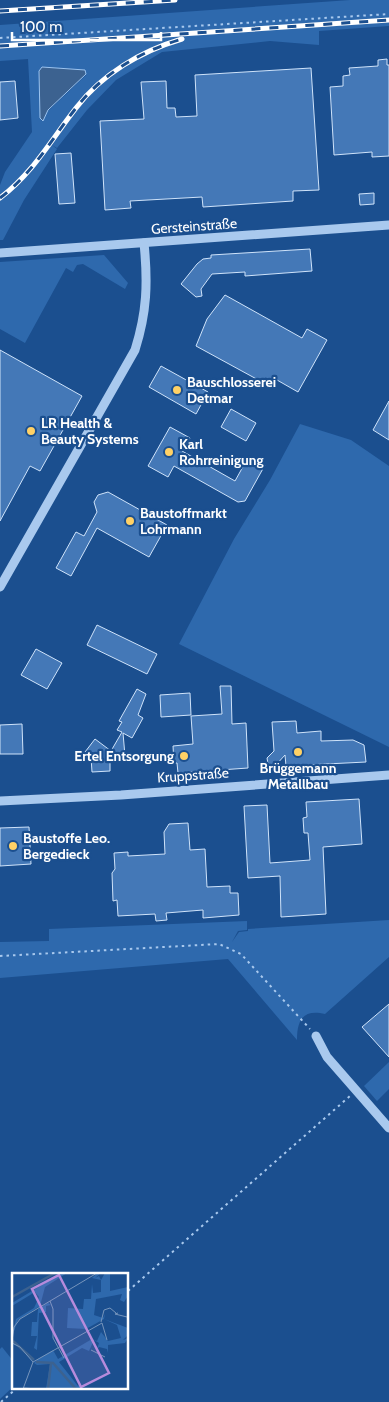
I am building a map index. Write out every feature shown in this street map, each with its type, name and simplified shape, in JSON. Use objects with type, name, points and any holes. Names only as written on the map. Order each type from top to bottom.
[{"type":"street","name":"Gersteinstraße","points":[[0,253],[389,225]]},
{"type":"street","points":[[0,587],[135,350],[144,322],[148,284],[144,243]]},
{"type":"street","name":"Kruppstraße","points":[[0,801],[121,795],[389,776]]},
{"type":"street","points":[[316,1036],[327,1057],[389,1128]]},
{"type":"path","points":[[0,38],[389,14]]},
{"type":"path","points":[[0,956],[219,944],[241,954],[316,1036]]},
{"type":"path","points":[[129,1290],[356,1091]]},
{"type":"path","points":[[1,1402],[15,1390]]},
{"type":"shaded area","points":[[350,0],[389,0],[389,26],[319,31],[319,45],[270,41],[162,52],[116,80],[87,110],[57,148],[52,145],[57,149],[24,200],[3,240],[0,240],[0,185],[5,172],[32,132],[28,59],[0,61],[0,25]],"holes":[[[42,67],[86,75],[48,111],[42,121],[40,118],[39,71]]]},
{"type":"shaded area","points":[[42,67],[85,70],[86,74],[48,110],[43,121],[40,118],[39,71]]},
{"type":"shaded area","points":[[104,255],[128,283],[125,289],[83,264],[77,265],[73,272],[66,268],[25,343],[0,329],[0,262]]},
{"type":"shaded area","points":[[300,424],[351,440],[389,466],[389,747],[179,644],[234,539],[270,480]]},
{"type":"shaded area","points":[[389,920],[389,957],[325,1014],[311,1013],[306,1015],[298,1027],[297,1040],[228,959],[0,978],[0,942],[49,941],[49,929],[247,921],[247,930],[238,931],[232,942],[239,932],[248,931],[248,929]]},
{"type":"shaded area","points":[[389,1062],[389,1089],[377,1101],[364,1086]]},
{"type":"shaded area","points":[[2,1347],[12,1360],[12,1388],[0,1399],[0,1349]]},
{"type":"building","points":[[387,59],[387,65],[389,65],[389,156],[372,157],[372,152],[334,155],[330,87],[343,86],[343,76],[350,75],[349,68],[378,66],[378,60]]},
{"type":"building","points":[[311,68],[319,190],[293,191],[293,201],[203,207],[202,197],[130,201],[131,208],[105,210],[100,121],[144,119],[141,82],[166,81],[167,108],[175,108],[176,117],[197,116],[195,75]]},
{"type":"building","points":[[15,81],[18,118],[0,120],[0,82]]},
{"type":"building","points":[[71,153],[75,203],[59,204],[55,154]]},
{"type":"building","points":[[374,193],[374,204],[360,205],[359,194]]},
{"type":"building","points":[[310,249],[312,271],[245,276],[245,272],[212,274],[201,289],[202,296],[196,297],[181,284],[197,264],[203,259],[211,258],[211,255]]},
{"type":"building","points":[[225,295],[302,338],[307,329],[327,340],[298,392],[277,380],[273,388],[196,346],[207,319]]},
{"type":"building","name":"LR Health & Beauty Systems","points":[[0,350],[82,396],[40,471],[30,466],[0,521]]},
{"type":"building","name":"Bauschlosserei Detmar","points":[[161,366],[208,392],[196,414],[149,387]]},
{"type":"building","points":[[389,401],[389,440],[373,430]]},
{"type":"building","points":[[231,409],[256,423],[246,441],[221,427]]},
{"type":"building","points":[[170,427],[190,438],[182,451],[235,481],[245,463],[250,465],[253,459],[265,465],[245,501],[238,502],[174,466],[168,477],[148,466]]},
{"type":"building","name":"Baustoffmarkt Lohrmann","points":[[108,492],[167,525],[149,557],[97,528],[71,576],[56,568],[76,532],[84,536],[97,512],[94,502],[98,495]]},
{"type":"building","points":[[97,625],[157,654],[147,674],[87,645]]},
{"type":"building","points":[[36,649],[62,663],[47,689],[21,675]]},
{"type":"building","points":[[220,686],[231,686],[232,724],[246,723],[248,768],[178,773],[177,763],[174,763],[173,746],[193,744],[191,716],[222,714]]},
{"type":"building","points":[[137,689],[146,694],[138,715],[143,718],[132,738],[123,733],[125,756],[113,757],[110,763],[110,771],[92,772],[91,757],[85,752],[95,739],[111,751],[122,732],[117,730],[122,722],[119,721]]},
{"type":"building","points":[[190,693],[191,715],[161,717],[160,695]]},
{"type":"building","points":[[296,721],[297,733],[321,731],[321,741],[353,740],[364,745],[366,762],[286,766],[285,755],[275,766],[271,767],[268,764],[267,758],[274,751],[272,722]]},
{"type":"building","points":[[22,724],[23,754],[0,754],[0,725]]},
{"type":"building","points":[[359,799],[362,844],[323,847],[326,914],[281,917],[280,876],[248,878],[244,806],[267,805],[270,863],[310,860],[308,833],[304,833],[303,818],[307,817],[306,802]]},
{"type":"building","points":[[188,823],[190,850],[205,849],[207,887],[230,886],[230,893],[238,893],[239,915],[203,918],[203,910],[166,913],[167,920],[156,921],[155,914],[118,916],[117,900],[113,901],[112,873],[115,869],[114,853],[128,852],[128,856],[165,854],[164,832],[169,824]]},
{"type":"building","name":"Baustoffe Leo. Bergedieck","points":[[29,827],[31,864],[0,866],[0,828]]},
{"type":"building","points":[[389,1004],[389,1057],[362,1027]]},
{"type":"railway","points":[[0,11],[175,0]]},
{"type":"railway","points":[[0,46],[389,20]]},
{"type":"railway","points":[[0,198],[32,167],[86,96],[110,74],[137,57],[182,39]]},
{"type":"place","name":"Bauschlosserei Detmar","points":[[177,390]]},
{"type":"place","name":"LR Health & Beauty Systems","points":[[31,431]]},
{"type":"place","name":"Karl Rohrreinigung","points":[[169,452]]},
{"type":"place","name":"Baustoffmarkt Lohrmann","points":[[130,521]]},
{"type":"place","name":"Brüggemann Metallbau","points":[[298,752]]},
{"type":"place","name":"Ertel Entsorgung","points":[[184,756]]},
{"type":"place","name":"Baustoffe Leo. Bergedieck","points":[[13,846]]}]
